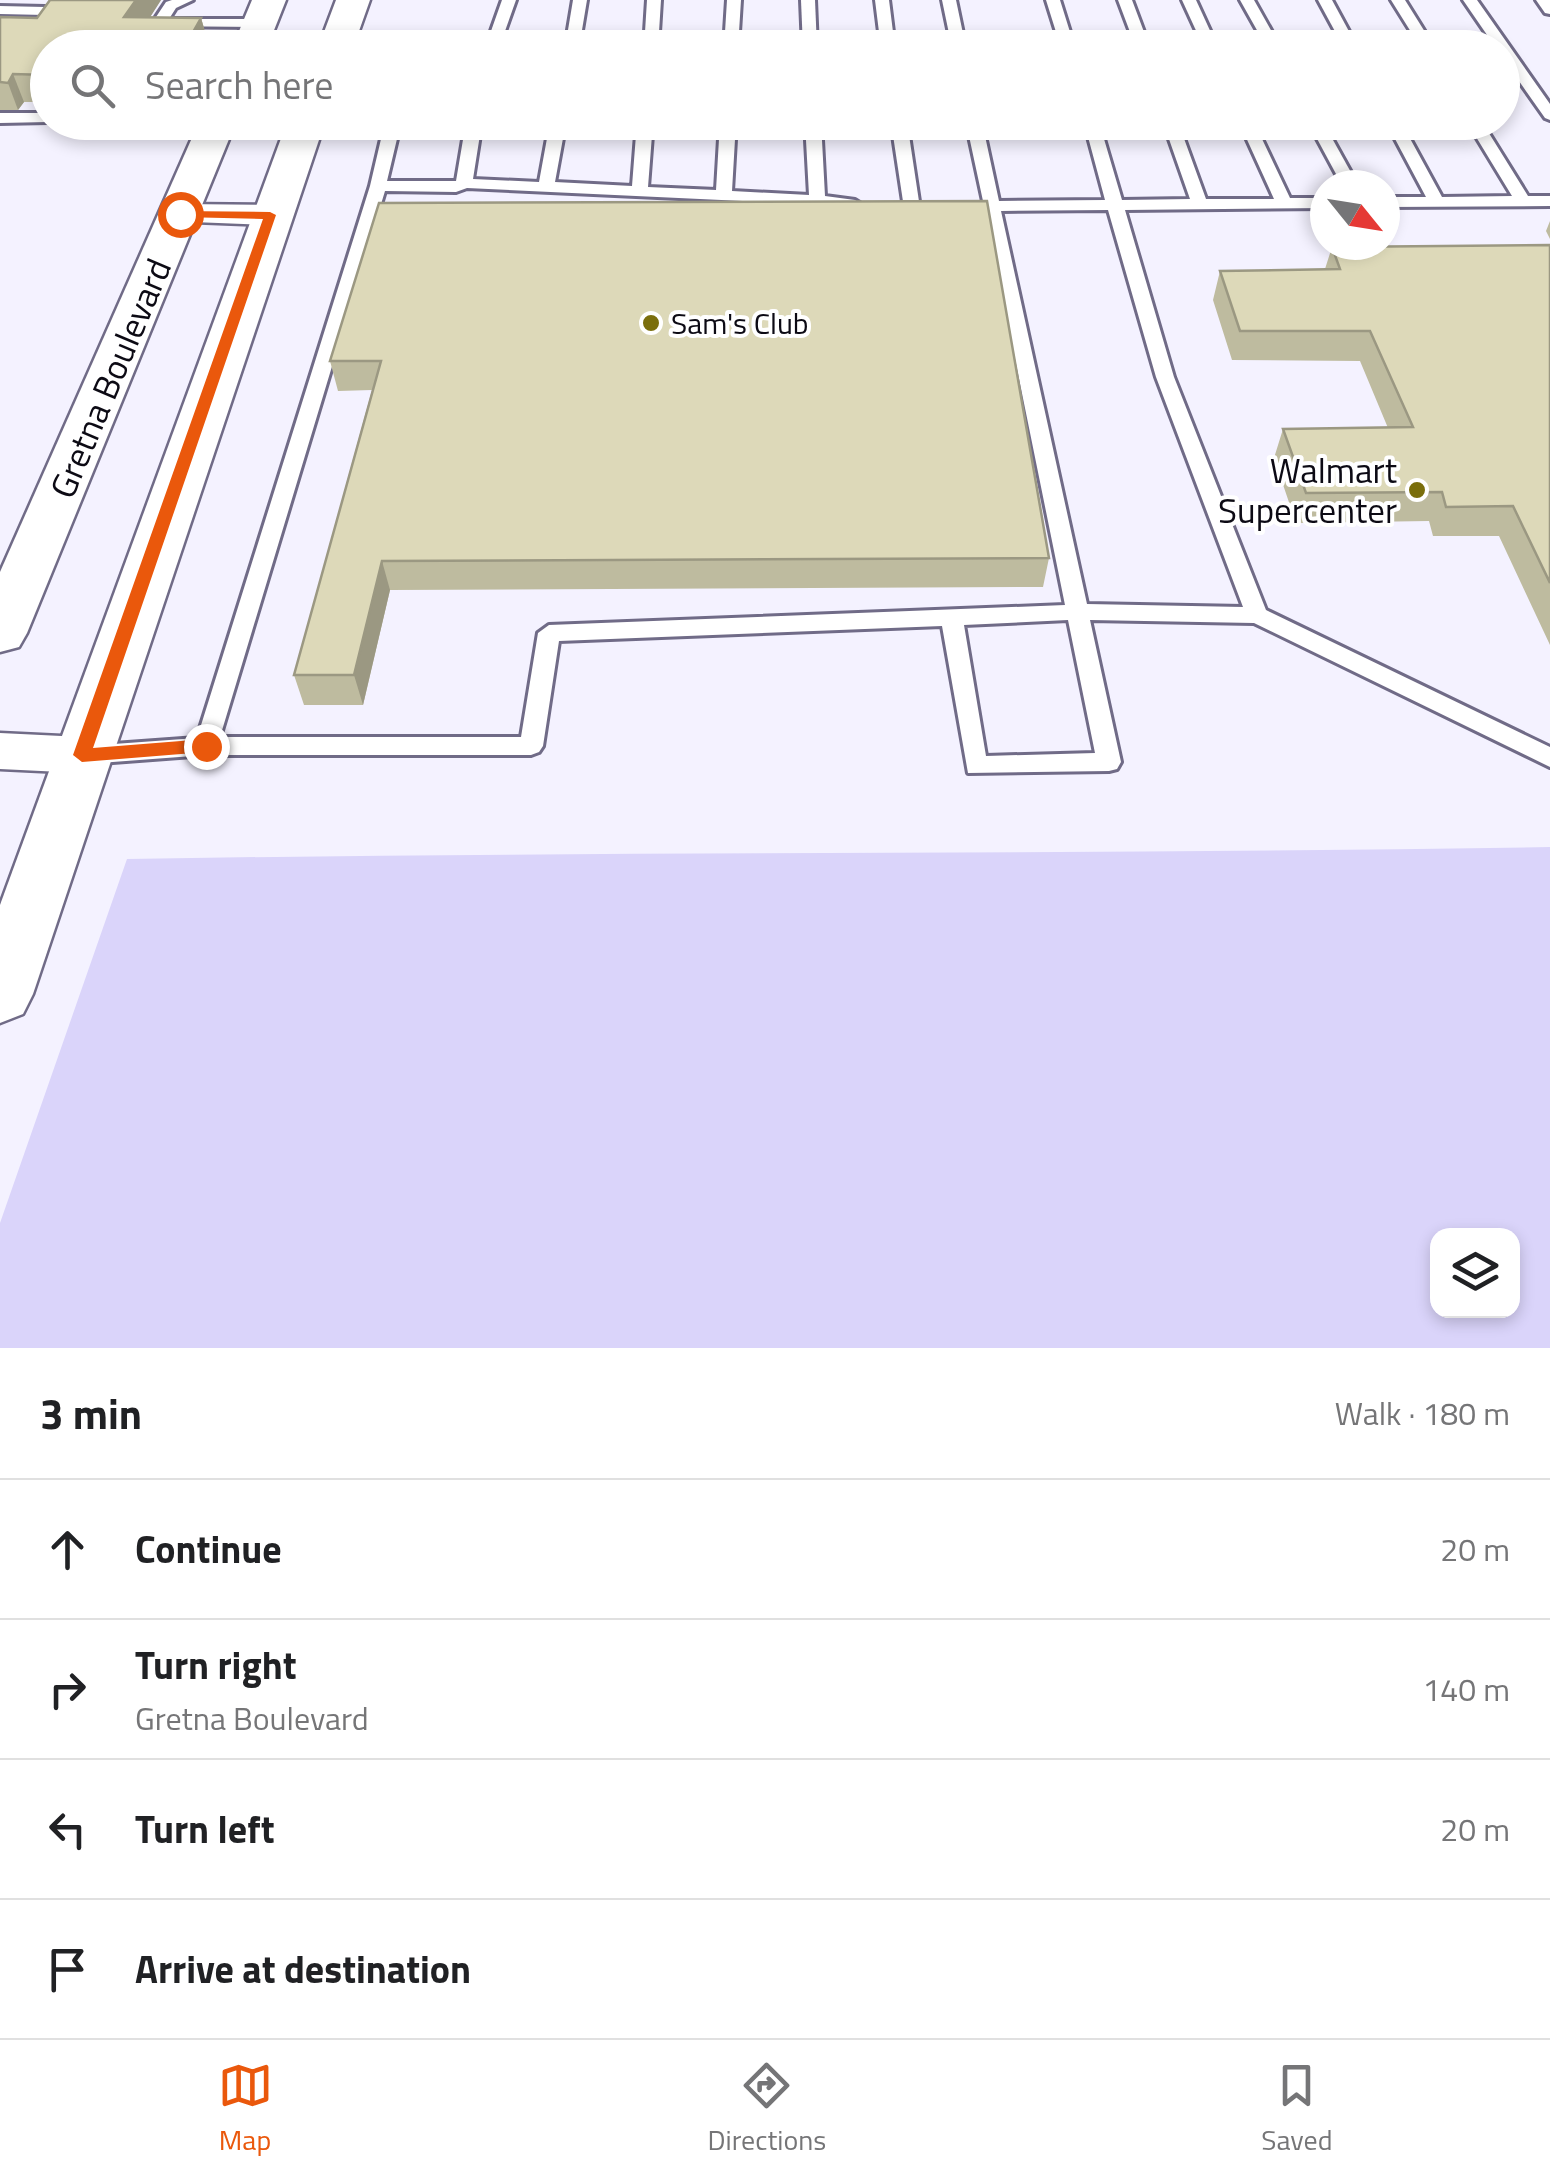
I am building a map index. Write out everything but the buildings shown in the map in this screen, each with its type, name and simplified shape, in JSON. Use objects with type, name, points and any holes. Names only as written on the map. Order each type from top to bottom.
[{"type":"street","points":[[342,30],[353,0]]},
{"type":"street","name":"Gretna Boulevard","points":[[0,632],[211,140]]},
{"type":"street","points":[[0,994],[299,140]]},
{"type":"street","points":[[180,214],[270,215]]},
{"type":"street","points":[[0,752],[82,755]]},
{"type":"lane","points":[[186,0],[171,6],[159,24],[259,24]]},
{"type":"lane","points":[[498,30],[509,0]]},
{"type":"lane","points":[[575,30],[580,0]]},
{"type":"lane","points":[[652,30],[654,0]]},
{"type":"lane","points":[[732,30],[734,0]]},
{"type":"lane","points":[[808,0],[809,30]]},
{"type":"lane","points":[[882,0],[886,30]]},
{"type":"lane","points":[[949,0],[955,30]]},
{"type":"lane","points":[[1053,0],[1062,30]]},
{"type":"lane","points":[[1125,0],[1136,30]]},
{"type":"lane","points":[[1189,0],[1203,30]]},
{"type":"lane","points":[[1247,0],[1264,30]]},
{"type":"lane","points":[[1325,0],[1341,30]]},
{"type":"lane","points":[[1398,0],[1417,30]]},
{"type":"lane","points":[[1470,0],[1491,30]]},
{"type":"lane","points":[[1542,0],[1550,10]]},
{"type":"lane","points":[[0,10],[44,11]]},
{"type":"lane","points":[[1520,72],[1550,115]]},
{"type":"lane","points":[[0,118],[30,118]]},
{"type":"lane","points":[[206,746],[389,140]]},
{"type":"lane","points":[[464,183],[471,140]]},
{"type":"lane","points":[[546,187],[555,140]]},
{"type":"lane","points":[[640,191],[644,140]]},
{"type":"lane","points":[[724,195],[727,140]]},
{"type":"lane","points":[[815,140],[817,200]]},
{"type":"lane","points":[[902,140],[912,208]]},
{"type":"lane","points":[[952,618],[976,766],[1109,762],[978,140]]},
{"type":"lane","points":[[1097,140],[1165,377],[1257,615]]},
{"type":"lane","points":[[1177,140],[1200,204]]},
{"type":"lane","points":[[1254,140],[1284,203]]},
{"type":"lane","points":[[1325,140],[1342,170]]},
{"type":"lane","points":[[1403,140],[1437,202]]},
{"type":"lane","points":[[1485,140],[1522,201]]},
{"type":"lane","points":[[378,186],[456,187],[464,183],[817,200],[867,206]]},
{"type":"lane","points":[[1400,202],[1550,200]]},
{"type":"lane","points":[[960,207],[1310,203]]},
{"type":"lane","points":[[82,755],[206,746],[531,746],[549,633],[1077,612],[1257,615],[1550,758]]},
{"type":"shaded area","points":[[1550,847],[1550,1348],[0,1348],[0,1223],[127,859]]},
{"type":"place","name":"Sam's Club","points":[[651,323]]},
{"type":"place","name":"Walmart Supercenter","points":[[1417,490]]},
{"type":"route","points":[[180,214],[270,215],[82,755],[206,746]]}]
